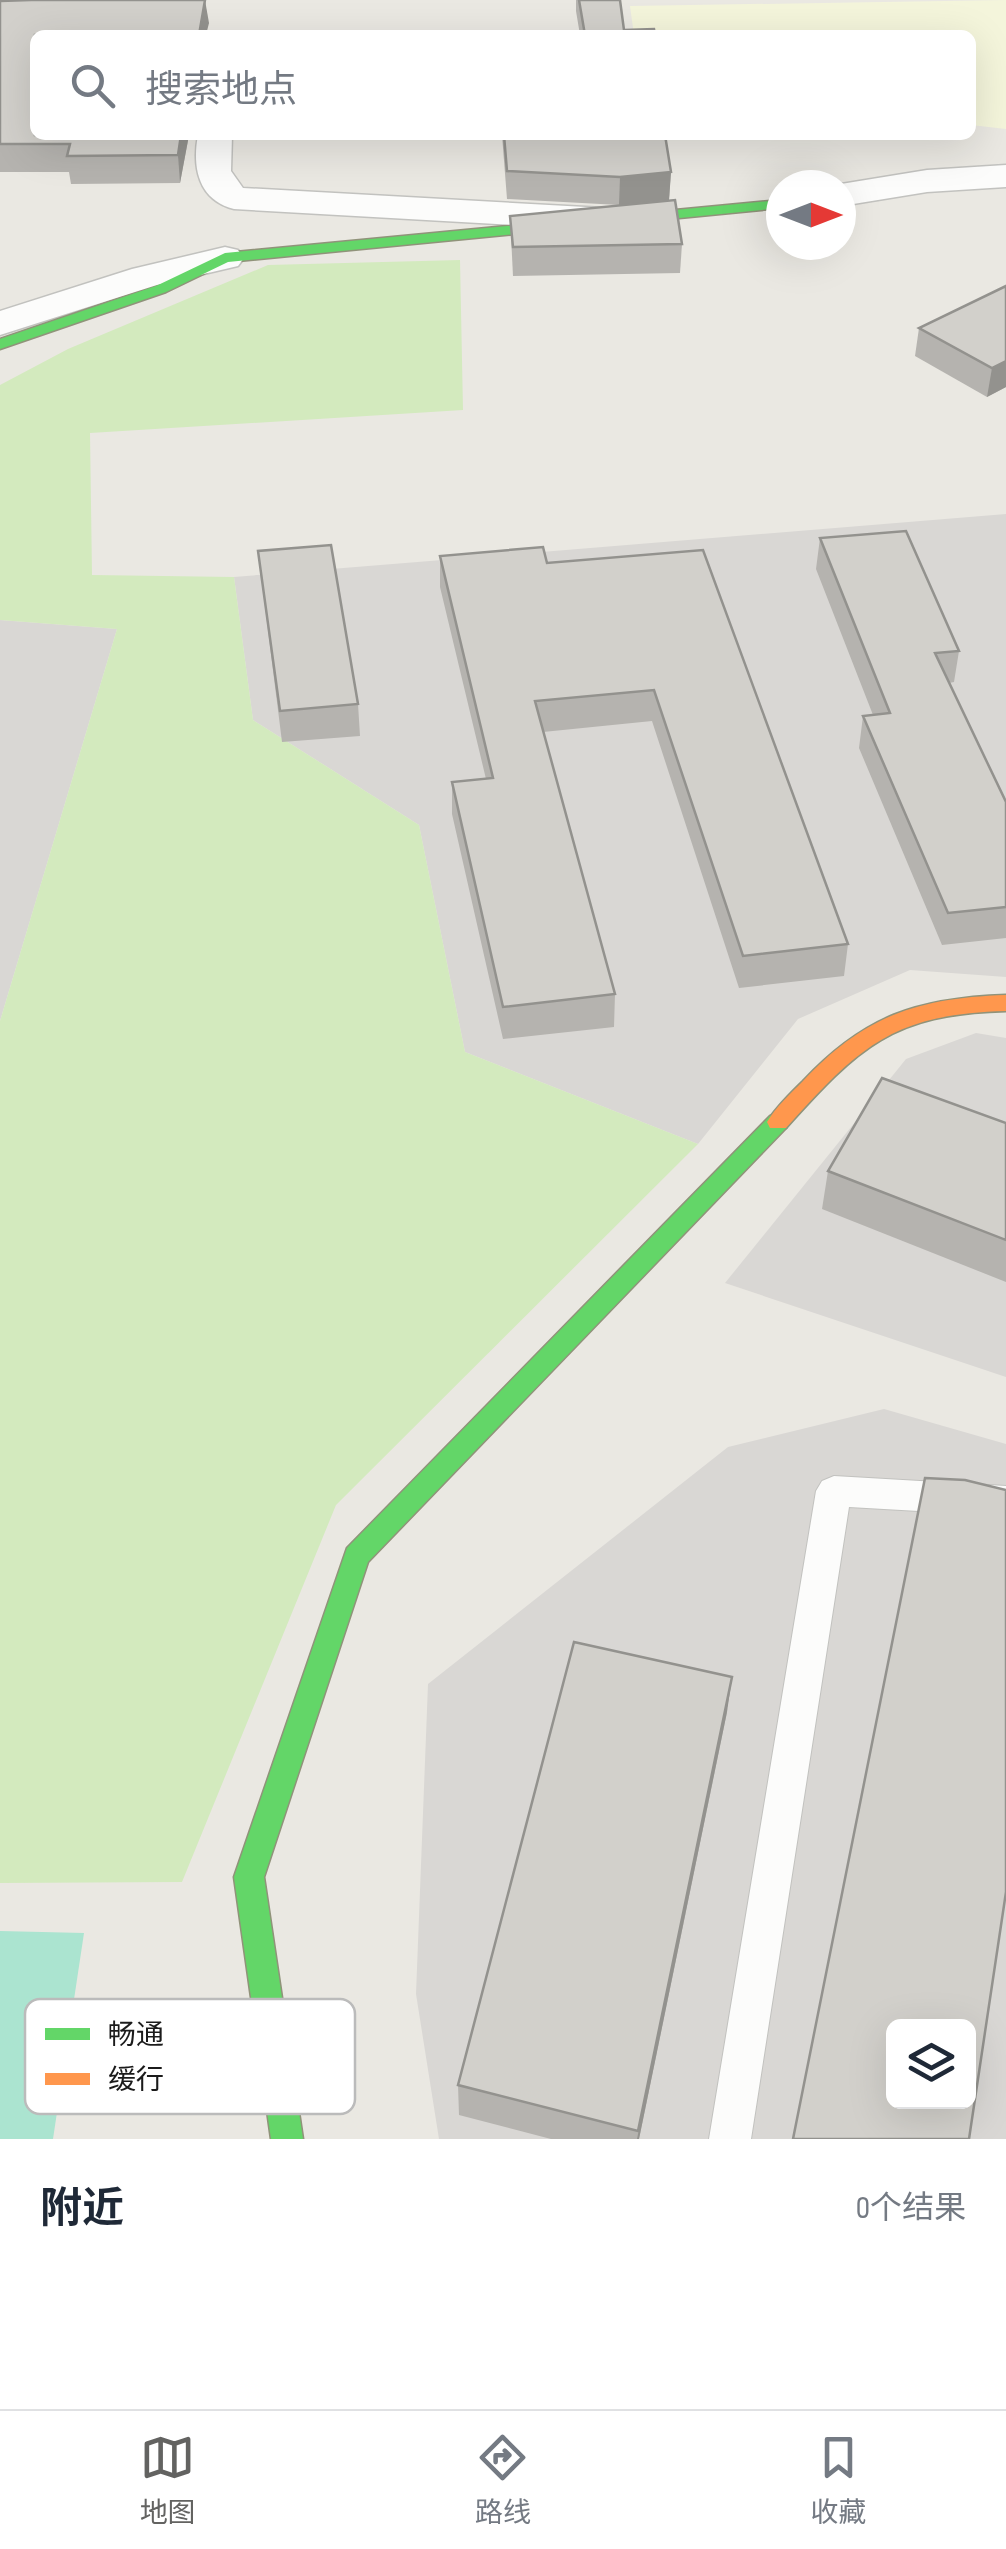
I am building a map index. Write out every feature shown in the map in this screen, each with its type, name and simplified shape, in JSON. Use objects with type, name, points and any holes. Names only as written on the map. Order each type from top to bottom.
[{"type":"street","points":[[215,140],[210,162],[216,180],[234,198],[627,221]]},
{"type":"street","points":[[856,193],[1006,176]]},
{"type":"street","points":[[0,323],[145,277],[225,258],[766,206]]},
{"type":"street","points":[[0,344],[161,289],[225,258]]},
{"type":"street","points":[[267,1999],[250,1877],[357,1556],[852,1045],[920,1014],[953,1005],[1006,1003]]},
{"type":"street","points":[[283,2114],[287,2139]]},
{"type":"lane","points":[[730,2139],[834,1491],[1006,1501]]},
{"type":"shaded area","points":[[1006,0],[1006,129],[976,126],[976,30],[633,30],[630,6]]},
{"type":"shaded area","points":[[1006,514],[1006,977],[910,970],[798,1019],[698,1144],[465,1052],[419,825],[253,720],[234,577]]},
{"type":"shaded area","points":[[0,620],[117,629],[0,1021]]},
{"type":"shaded area","points":[[976,1033],[1006,1038],[1006,1377],[725,1283],[906,1059]]},
{"type":"shaded area","points":[[884,1409],[1006,1444],[1006,2139],[439,2139],[416,1994],[428,1684],[728,1447]]},
{"type":"green space","points":[[460,260],[463,410],[90,433],[92,575],[234,577],[253,720],[419,825],[465,1052],[698,1144],[336,1505],[182,1882],[0,1883],[0,1021],[117,629],[0,620],[0,385],[68,349],[268,265]]},
{"type":"green space","points":[[0,1931],[84,1933],[74,1999],[25,1999],[25,2114],[57,2114],[53,2139],[0,2139]]},
{"type":"building","points":[[205,0],[200,30],[30,30],[30,140],[180,140],[178,155],[67,156],[70,144],[0,144],[0,1]]},
{"type":"building","points":[[579,0],[620,0],[624,30],[584,30]]},
{"type":"building","points":[[504,140],[666,140],[671,172],[620,177],[507,171]]},
{"type":"building","points":[[675,200],[682,244],[513,247],[510,216]]},
{"type":"building","points":[[1006,286],[1006,361],[992,368],[919,328]]},
{"type":"building","points":[[906,531],[959,651],[935,653],[1006,802],[1006,907],[948,913],[863,716],[890,713],[820,538]]},
{"type":"building","points":[[331,545],[358,704],[280,711],[258,551]]},
{"type":"building","points":[[543,547],[547,563],[703,550],[848,944],[743,956],[654,690],[535,701],[615,994],[503,1007],[452,782],[493,778],[440,556]]},
{"type":"building","points":[[882,1078],[1006,1123],[1006,1240],[828,1171]]},
{"type":"building","points":[[925,1478],[965,1480],[1006,1490],[1006,1892],[976,2092],[976,2019],[886,2019],[886,2109],[973,2109],[969,2139],[793,2139]]},
{"type":"building","points":[[574,1642],[732,1677],[638,2131],[458,2085]]},
{"type":"traffic: fast","points":[[0,344],[161,289],[225,258],[766,205]]},
{"type":"traffic: fast","points":[[267,1999],[249,1877],[357,1556],[778,1122]]},
{"type":"traffic: fast","points":[[283,2114],[287,2139]]},
{"type":"traffic: slow","points":[[778,1122],[849,1048],[883,1027],[924,1013],[1006,1003]]}]
